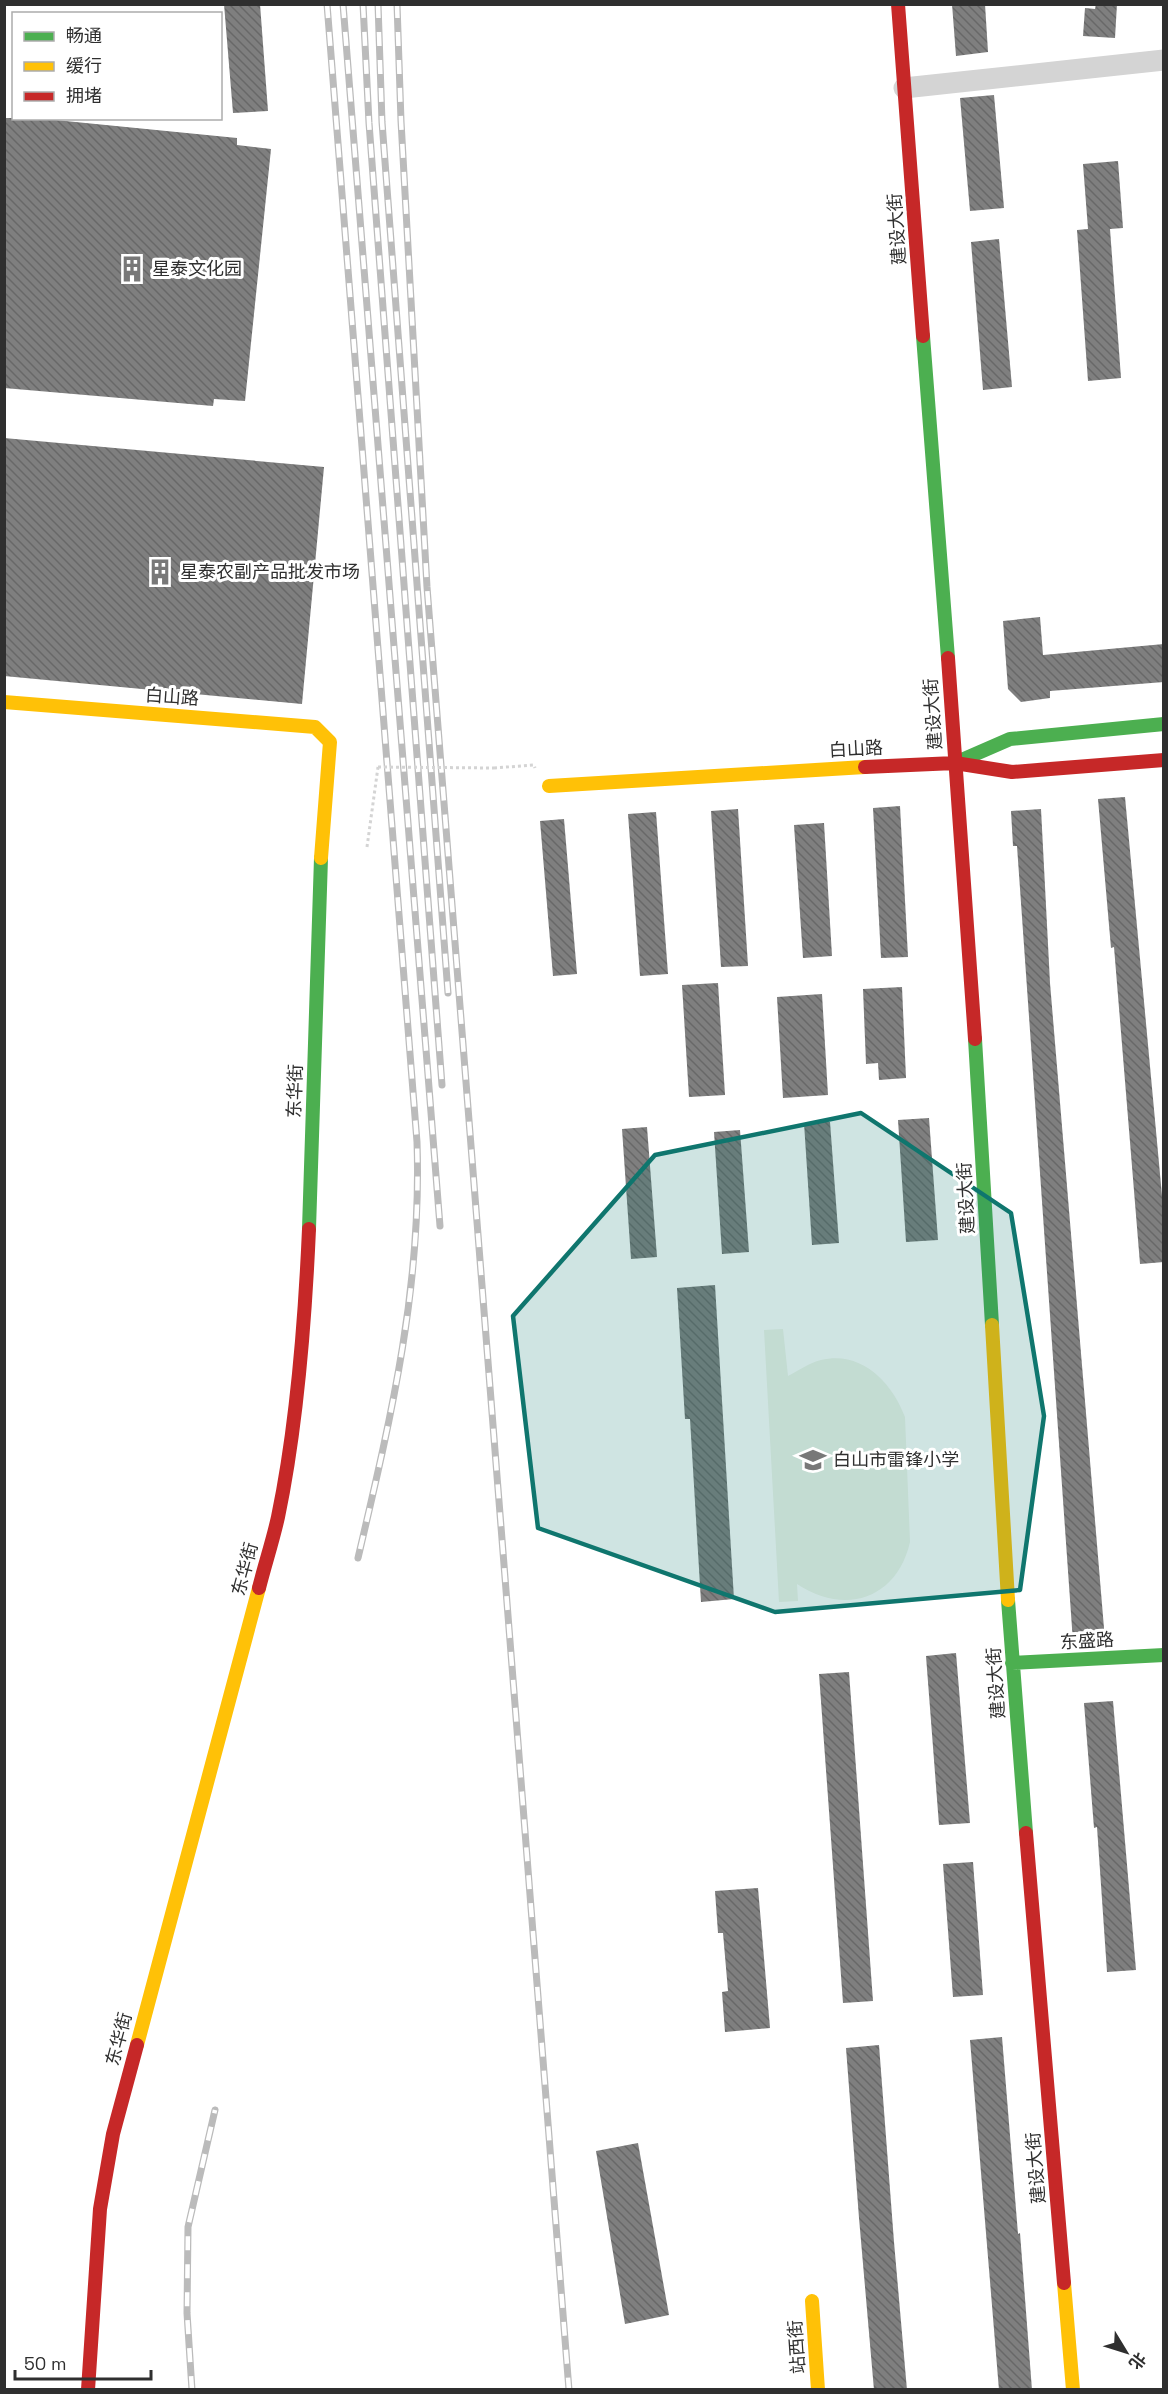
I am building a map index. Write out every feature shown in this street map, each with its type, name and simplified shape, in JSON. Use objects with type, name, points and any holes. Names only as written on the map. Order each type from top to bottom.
[{"type":"street","name":"建设大街","points":[[898,4],[966,895],[1012,1663],[1073,2390]]},
{"type":"street","points":[[904,88],[1164,60]]},
{"type":"street","name":"白山路","points":[[4,702],[315,727],[330,742]]},
{"type":"street","points":[[955,763],[1010,739],[1164,724]]},
{"type":"street","name":"东华街","points":[[88,2390],[100,2209],[113,2134],[278,1517],[288,1452],[307,1254],[322,838],[330,742]]},
{"type":"street","name":"白山路","points":[[549,786],[732,773],[955,763],[1012,772],[1164,760]]},
{"type":"street","name":"东盛路","points":[[1012,1663],[1164,1655]]},
{"type":"street","name":"站西街","points":[[812,2301],[818,2390]]},
{"type":"path","points":[[367,847],[378,767],[494,768],[534,765],[549,786]]},
{"type":"highlighted area","points":[[861,1113],[1011,1213],[1044,1416],[1020,1590],[775,1612],[538,1528],[513,1316],[655,1155]]},
{"type":"shaded area","points":[[783,1329],[788,1376],[821,1360],[836,1358],[862,1364],[883,1381],[892,1392],[905,1417],[910,1542],[894,1577],[881,1589],[867,1596],[850,1600],[833,1599],[815,1594],[797,1584],[798,1601],[779,1602],[764,1330]]},
{"type":"building","points":[[224,4],[260,4],[268,111],[233,113]]},
{"type":"building","points":[[952,4],[985,4],[988,52],[956,56]]},
{"type":"building","points":[[1096,4],[1117,4],[1115,38],[1083,36],[1085,8],[1095,9]]},
{"type":"building","points":[[994,95],[1004,208],[970,211],[960,98]]},
{"type":"building","name":"星泰文化园","points":[[4,118],[55,120],[237,138],[237,145],[271,149],[245,401],[214,399],[213,406],[4,388]]},
{"type":"building","points":[[1118,161],[1123,228],[1110,229],[1121,378],[1088,381],[1077,230],[1088,229],[1083,164]]},
{"type":"building","points":[[999,239],[1012,387],[983,390],[971,242]]},
{"type":"building","name":"星泰农副产品批发市场","points":[[4,438],[324,467],[302,704],[4,676]]},
{"type":"building","points":[[1040,617],[1043,655],[1164,644],[1164,682],[1050,691],[1050,698],[1021,702],[1008,689],[1003,621]]},
{"type":"building","points":[[1125,797],[1164,1217],[1164,1262],[1140,1264],[1114,947],[1111,948],[1098,799]]},
{"type":"building","points":[[900,806],[908,957],[881,958],[873,808]]},
{"type":"building","points":[[738,809],[748,966],[721,967],[711,811]]},
{"type":"building","points":[[1041,809],[1050,983],[1105,1640],[1073,1642],[1017,846],[1013,846],[1011,811]]},
{"type":"building","points":[[656,812],[668,974],[640,976],[628,814]]},
{"type":"building","points":[[564,819],[577,974],[553,976],[540,821]]},
{"type":"building","points":[[824,823],[832,956],[803,958],[794,825]]},
{"type":"building","points":[[718,983],[725,1095],[689,1097],[682,985]]},
{"type":"building","points":[[902,987],[906,1078],[879,1080],[878,1063],[866,1064],[863,989]]},
{"type":"building","points":[[822,994],[828,1095],[783,1098],[777,997]]},
{"type":"building","points":[[929,1118],[938,1240],[906,1242],[898,1120]]},
{"type":"building","points":[[830,1122],[839,1243],[812,1245],[804,1123]]},
{"type":"building","points":[[647,1127],[657,1257],[631,1259],[622,1129]]},
{"type":"building","points":[[740,1130],[749,1252],[722,1254],[714,1132]]},
{"type":"building","points":[[715,1285],[734,1599],[701,1602],[690,1419],[685,1419],[677,1288]]},
{"type":"building","points":[[956,1653],[970,1823],[939,1825],[926,1656]]},
{"type":"building","points":[[849,1672],[873,2001],[843,2003],[819,1674]]},
{"type":"building","points":[[1113,1701],[1136,1970],[1107,1972],[1097,1827],[1094,1828],[1084,1703]]},
{"type":"building","points":[[973,1862],[983,1995],[953,1997],[943,1864]]},
{"type":"building","points":[[758,1888],[770,2028],[725,2032],[722,1992],[728,1991],[723,1933],[718,1933],[715,1891]]},
{"type":"building","points":[[1002,2037],[1032,2390],[999,2390],[970,2040]]},
{"type":"building","points":[[879,2045],[907,2390],[874,2390],[859,2218],[846,2048]]},
{"type":"building","points":[[638,2143],[669,2315],[625,2324],[596,2151]]},
{"type":"railway","points":[[327,4],[417,1142],[415,1249],[402,1352],[358,1558]]},
{"type":"railway","points":[[343,4],[440,1226]]},
{"type":"railway","points":[[363,4],[369,123],[442,1085]]},
{"type":"railway","points":[[378,4],[382,122],[448,993]]},
{"type":"railway","points":[[397,4],[401,121],[427,587],[569,2390]]},
{"type":"railway","points":[[192,2390],[187,2313],[188,2227],[215,2110]]},
{"type":"traffic: fast","points":[[923,336],[948,658]]},
{"type":"traffic: fast","points":[[955,763],[1010,739],[1164,724]]},
{"type":"traffic: fast","points":[[309,1229],[321,858]]},
{"type":"traffic: fast","points":[[975,1039],[992,1325]]},
{"type":"traffic: fast","points":[[1008,1600],[1026,1833]]},
{"type":"traffic: fast","points":[[1012,1663],[1164,1655]]},
{"type":"traffic: slow","points":[[4,702],[315,727],[330,742],[321,858]]},
{"type":"traffic: slow","points":[[549,786],[865,767]]},
{"type":"traffic: slow","points":[[992,1325],[1008,1600]]},
{"type":"traffic: slow","points":[[137,2045],[259,1588]]},
{"type":"traffic: slow","points":[[1064,2283],[1073,2390]]},
{"type":"traffic: slow","points":[[812,2301],[818,2390]]},
{"type":"traffic: jam","points":[[898,4],[923,336]]},
{"type":"traffic: jam","points":[[948,658],[975,1039]]},
{"type":"traffic: jam","points":[[865,767],[955,763],[1012,772],[1164,760]]},
{"type":"traffic: jam","points":[[259,1588],[278,1517],[290,1447],[302,1337],[309,1229]]},
{"type":"traffic: jam","points":[[1026,1833],[1064,2283]]},
{"type":"traffic: jam","points":[[88,2390],[100,2209],[113,2134],[137,2045]]},
{"type":"place","name":"星泰文化园","points":[[132,269]]},
{"type":"place","name":"星泰农副产品批发市场","points":[[160,572]]},
{"type":"place","name":"白山市雷锋小学","points":[[813,1460]]}]
